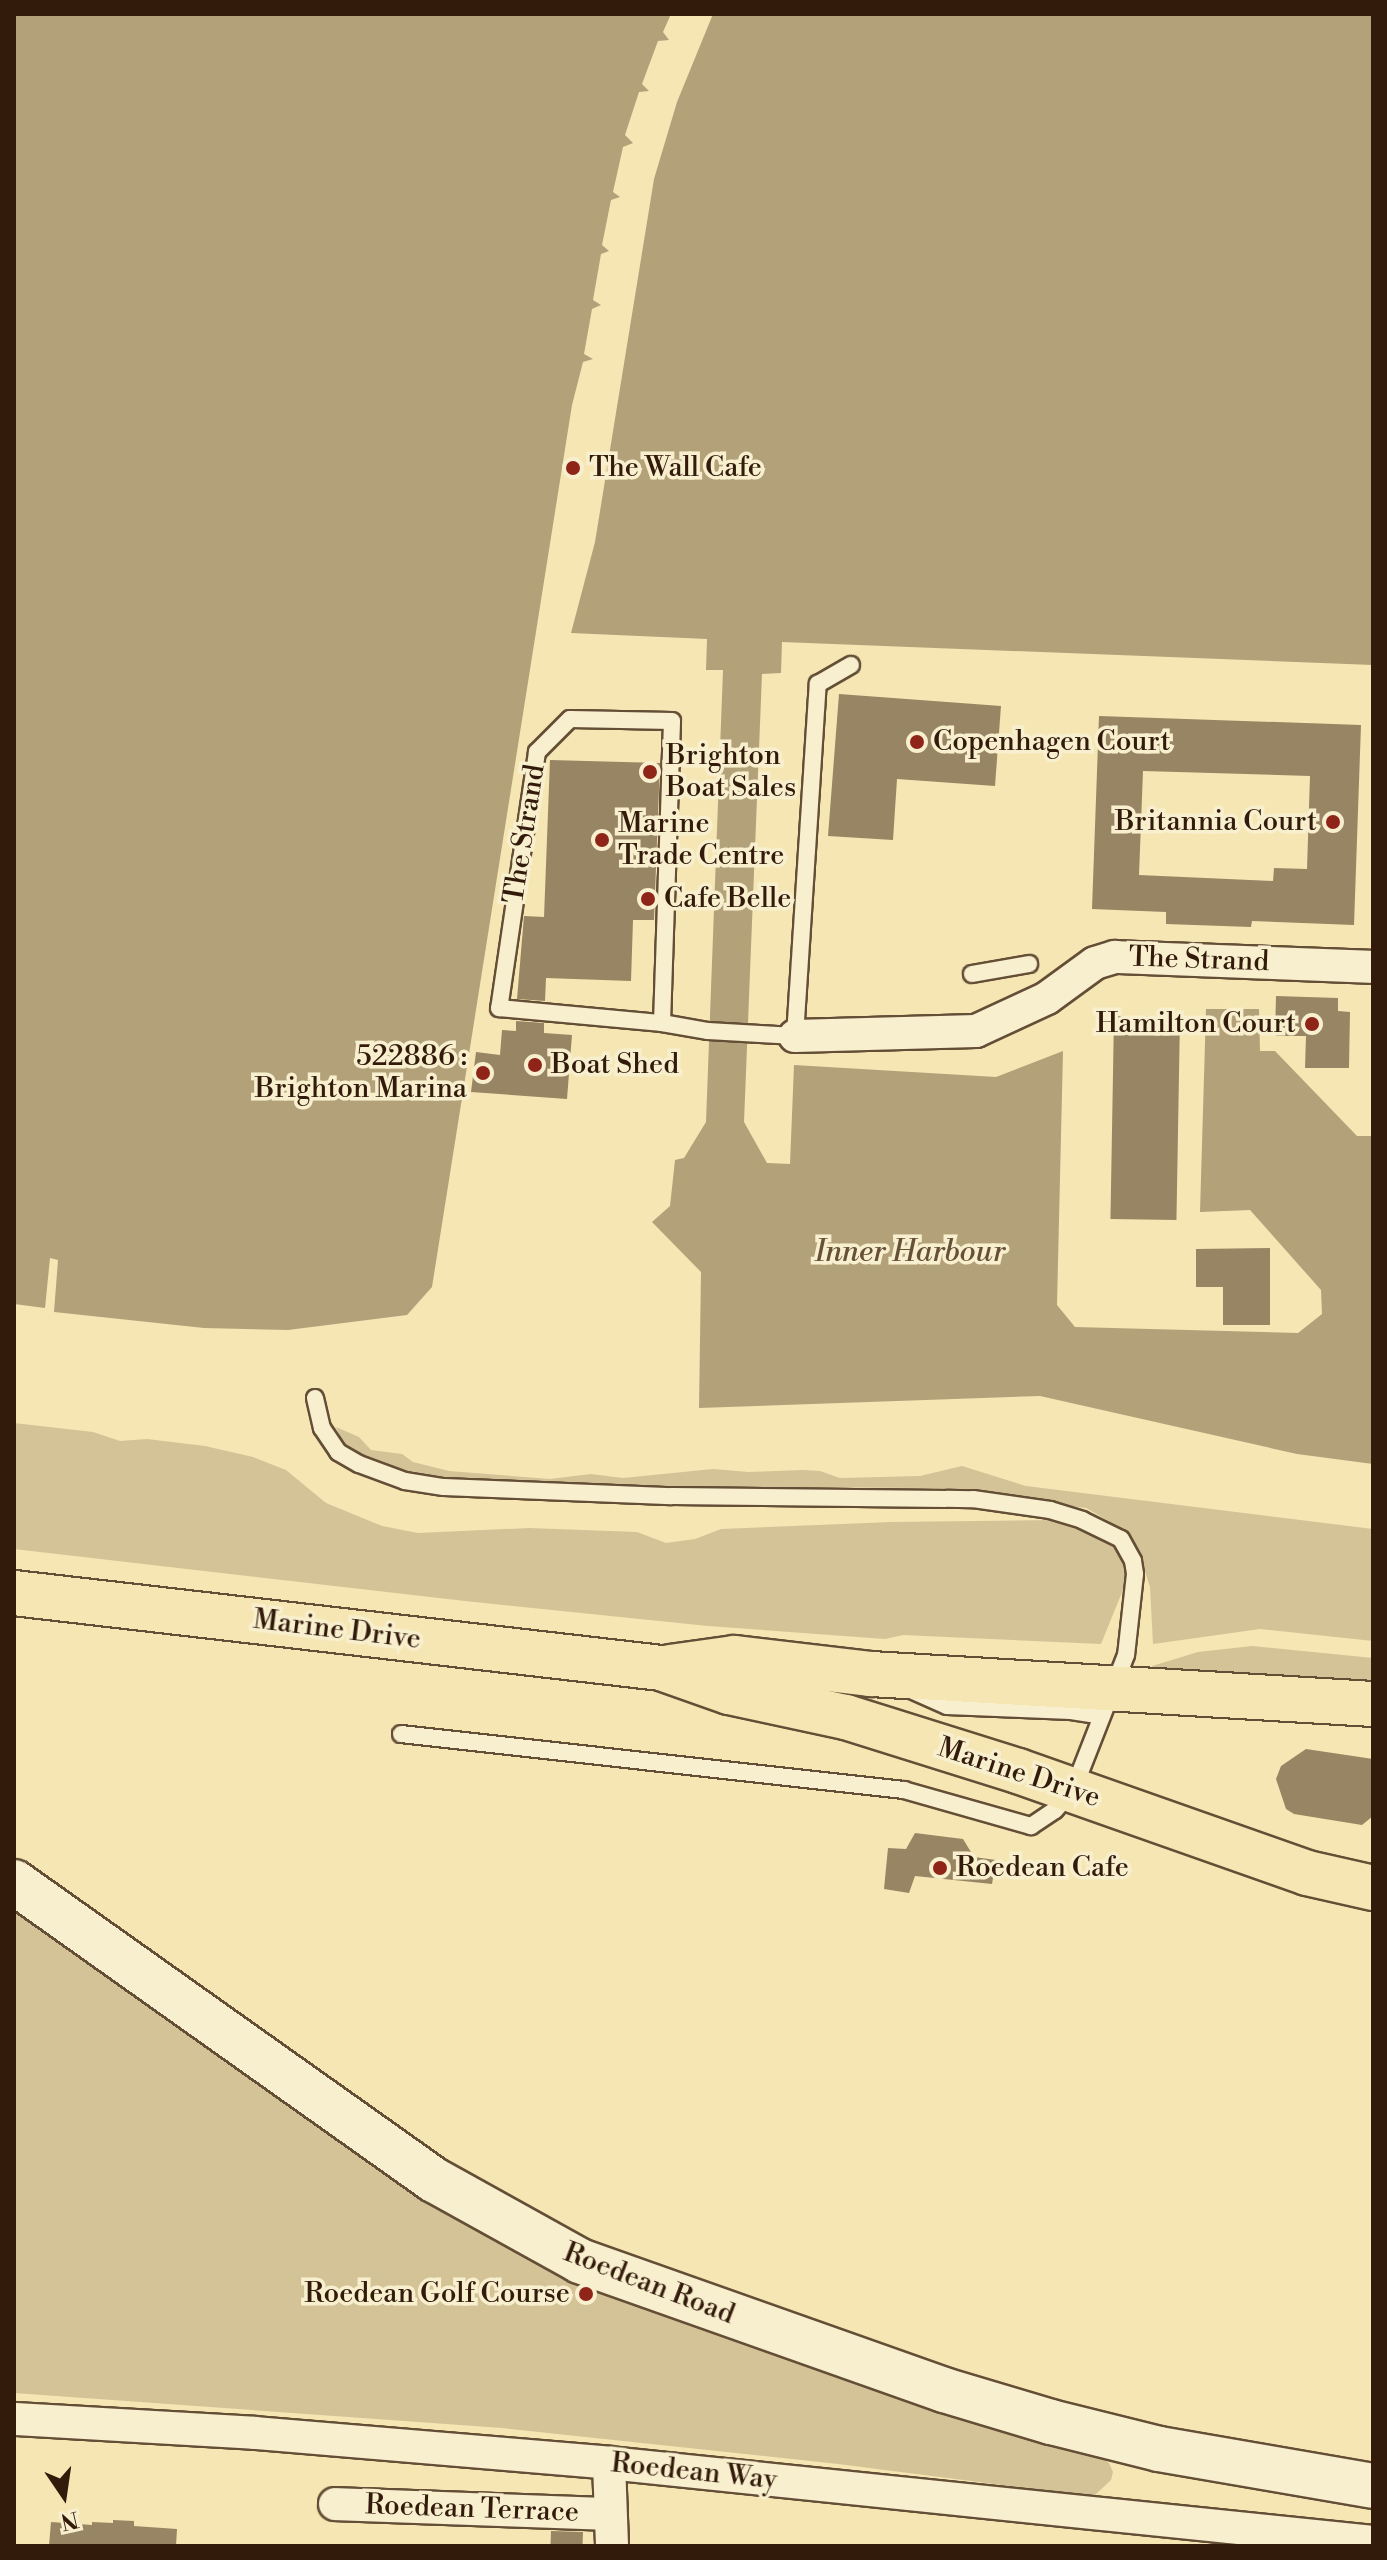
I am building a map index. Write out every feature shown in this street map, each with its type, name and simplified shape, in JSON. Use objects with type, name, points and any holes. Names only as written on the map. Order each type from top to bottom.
[{"type":"main road","name":"Marine Drive","points":[[14,1593],[661,1668],[729,1692],[846,1717],[1073,1790],[1307,1873],[1373,1888]]},
{"type":"main road","name":"Marine Drive","points":[[661,1668],[734,1658],[1107,1703],[1373,1704]]},
{"type":"main road","name":"Roedean Road","points":[[14,1882],[434,2180],[580,2261],[929,2385],[1051,2422],[1159,2449],[1373,2486]]},
{"type":"street","name":"The Strand","points":[[784,1035],[976,1031],[1047,998],[1095,963],[1115,957],[1373,967]]},
{"type":"street","name":"Roedean Way","points":[[14,2419],[255,2433],[609,2463],[1373,2542]]},
{"type":"street","points":[[609,2463],[612,2546]]},
{"type":"street","name":"Roedean Terrace","points":[[335,2504],[609,2514]]},
{"type":"lane","points":[[784,1035],[818,684],[851,665]]},
{"type":"lane","name":"The Strand","points":[[662,1023],[672,721],[570,719],[537,752],[499,1008],[662,1023],[708,1031],[784,1035]]},
{"type":"lane","points":[[972,974],[1029,964]]},
{"type":"lane","points":[[315,1398],[322,1428],[338,1452],[389,1476],[425,1484],[672,1496],[931,1496],[1015,1504],[1082,1520],[1121,1539],[1133,1561],[1135,1574],[1126,1655],[1073,1790],[1038,1823],[1021,1826],[904,1790],[401,1734]]},
{"type":"shaded area","points":[[14,1423],[93,1432],[120,1441],[147,1439],[205,1446],[253,1457],[286,1470],[326,1503],[382,1526],[418,1533],[529,1528],[637,1532],[666,1543],[695,1539],[721,1529],[1052,1520],[1075,1525],[1106,1539],[1124,1560],[1127,1580],[1101,1644],[903,1635],[885,1639],[708,1626],[465,1601],[14,1549]]},
{"type":"shaded area","points":[[336,1427],[359,1437],[371,1450],[402,1454],[413,1462],[449,1471],[550,1479],[591,1474],[623,1478],[713,1469],[748,1472],[803,1470],[820,1471],[840,1478],[920,1476],[962,1466],[1026,1486],[1373,1529],[1373,1641],[1260,1629],[1153,1644],[1150,1587],[1138,1550],[1128,1532],[1086,1508],[934,1488],[627,1486],[448,1478],[413,1473],[365,1459],[344,1445]]},
{"type":"shaded area","points":[[1252,1646],[1373,1658],[1373,1691],[1154,1674],[1152,1666],[1198,1652]]},
{"type":"shaded area","points":[[14,1900],[463,2218],[1089,2447],[1109,2463],[1113,2472],[1111,2480],[1095,2495],[1074,2494],[838,2464],[502,2428],[14,2393]]},
{"type":"water","points":[[14,14],[671,14],[663,32],[669,40],[658,41],[642,84],[649,91],[639,92],[625,135],[633,143],[623,147],[613,192],[620,197],[611,200],[602,245],[609,251],[601,254],[593,300],[601,305],[592,309],[584,354],[593,359],[583,362],[572,405],[432,1287],[407,1315],[288,1330],[204,1328],[54,1312],[58,1260],[50,1258],[45,1308],[14,1304]]},
{"type":"water","name":"Inner Harbour","points":[[713,14],[1373,14],[1373,665],[782,642],[781,673],[762,674],[744,1122],[767,1163],[790,1164],[794,1065],[996,1077],[1063,1051],[1057,1305],[1075,1327],[1298,1333],[1322,1314],[1321,1290],[1250,1210],[1200,1212],[1206,1009],[1259,1009],[1260,1051],[1275,1051],[1357,1136],[1373,1136],[1373,1464],[1297,1454],[1040,1396],[699,1408],[701,1272],[652,1222],[670,1206],[675,1160],[684,1158],[706,1122],[723,670],[706,670],[707,639],[571,633],[595,542],[654,179],[677,102]]},
{"type":"building","name":"Copenhagen Court","points":[[839,694],[1001,706],[995,786],[897,779],[893,840],[828,836]]},
{"type":"building","name":"Britannia Court","points":[[1099,716],[1361,725],[1354,925],[1252,921],[1251,927],[1166,924],[1166,912],[1092,909]],"holes":[[[1143,771],[1310,776],[1307,869],[1274,868],[1273,881],[1139,875]]]},
{"type":"building","name":"Marine Trade Centre","points":[[550,760],[660,763],[654,920],[633,920],[631,981],[546,978],[545,1001],[517,999],[524,916],[544,917]]},
{"type":"building","name":"Hamilton Court","points":[[1276,996],[1338,998],[1338,1011],[1350,1012],[1349,1068],[1305,1068],[1306,1036],[1275,1036]]},
{"type":"building","points":[[1114,1016],[1180,1017],[1176,1220],[1110,1219]]},
{"type":"building","name":"Boat Shed","points":[[516,1021],[544,1023],[544,1033],[572,1035],[567,1099],[471,1092],[476,1052],[500,1055],[502,1030],[516,1031]]},
{"type":"building","points":[[1270,1248],[1270,1325],[1223,1325],[1223,1287],[1196,1287],[1196,1249]]},
{"type":"building","points":[[1306,1749],[1373,1759],[1373,1816],[1362,1825],[1294,1814],[1286,1809],[1276,1779],[1281,1766]]},
{"type":"building","name":"Roedean Cafe","points":[[915,1833],[963,1839],[974,1857],[996,1860],[992,1884],[915,1876],[909,1893],[884,1889],[888,1848],[906,1849]]},
{"type":"building","points":[[113,2520],[134,2521],[134,2526],[177,2529],[176,2546],[49,2546],[51,2522],[92,2525],[92,2522],[113,2523]]},
{"type":"building","points":[[551,2531],[583,2532],[582,2546],[550,2546]]},
{"type":"place","name":"The Wall Cafe","points":[[573,468]]},
{"type":"place","name":"Copenhagen Court","points":[[917,742]]},
{"type":"place","name":"Brighton Boat Sales","points":[[650,772]]},
{"type":"place","name":"Britannia Court","points":[[1333,822]]},
{"type":"place","name":"Marine Trade Centre","points":[[602,840]]},
{"type":"place","name":"Cafe Belle","points":[[648,899]]},
{"type":"place","name":"Hamilton Court","points":[[1312,1024]]},
{"type":"place","name":"Boat Shed","points":[[535,1065]]},
{"type":"place","name":"522886 : Brighton Marina","points":[[483,1073]]},
{"type":"place","name":"Roedean Cafe","points":[[940,1868]]},
{"type":"place","name":"Roedean Golf Course","points":[[586,2294]]}]
